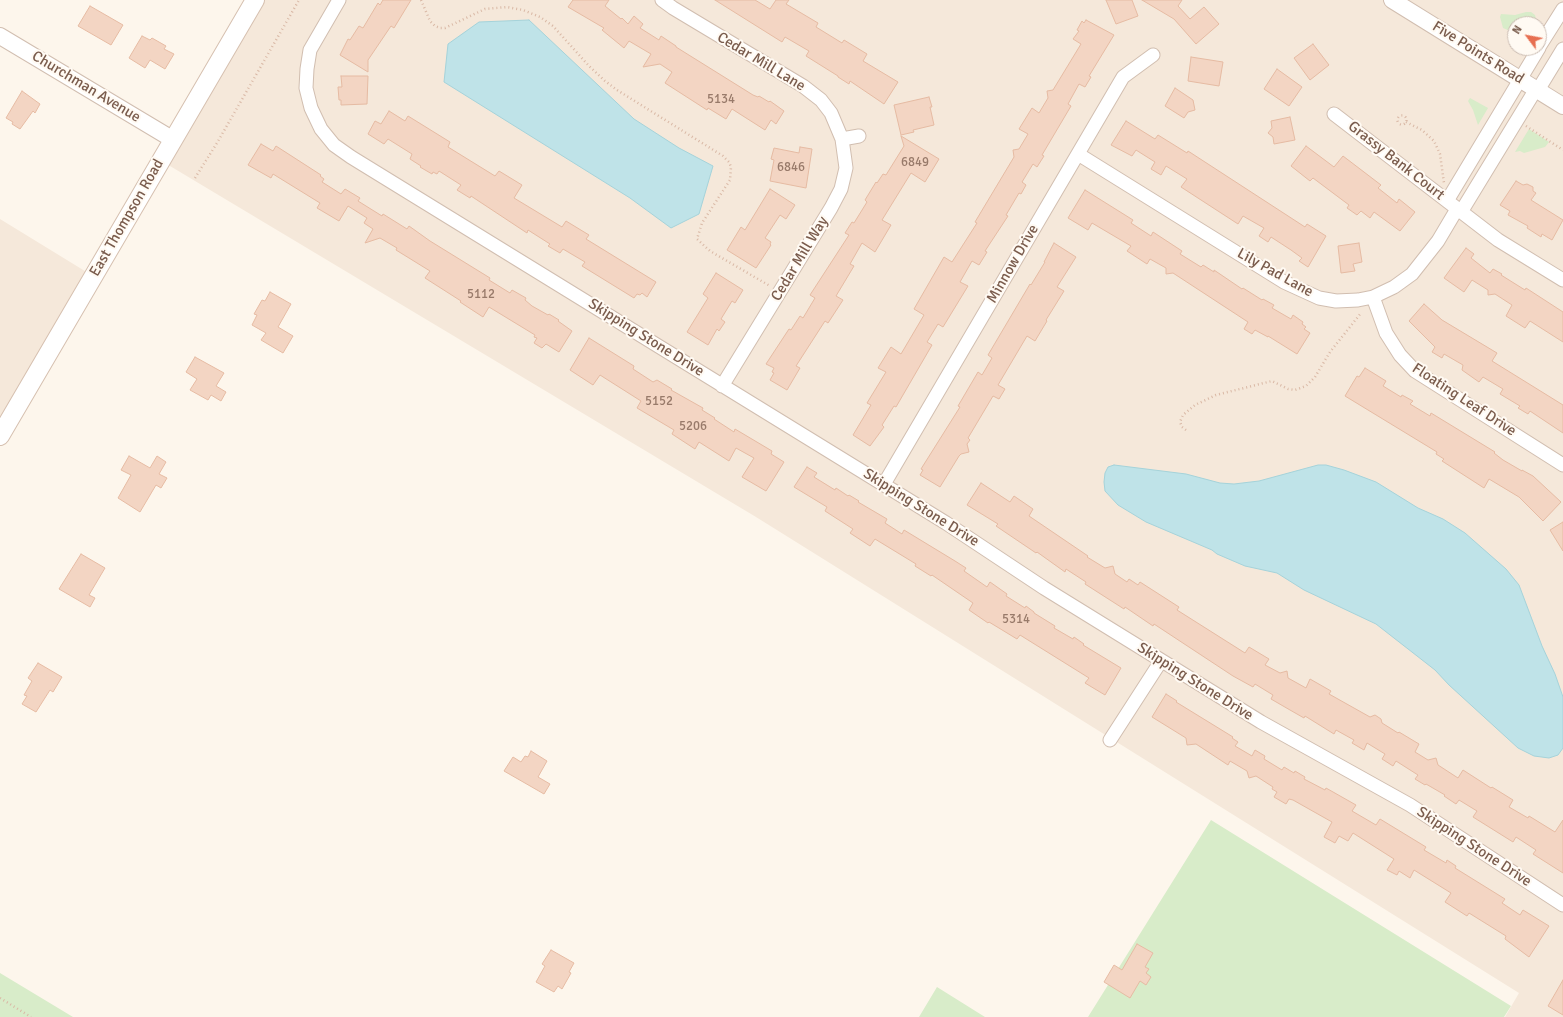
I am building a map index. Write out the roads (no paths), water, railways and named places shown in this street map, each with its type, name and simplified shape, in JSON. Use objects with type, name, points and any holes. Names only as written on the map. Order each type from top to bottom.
[{"type":"main road","name":"East Thompson Road","points":[[0,436],[172,139],[255,0]]},
{"type":"street","name":"Skipping Stone Drive","points":[[339,0],[310,50],[306,69],[306,88],[311,108],[321,129],[334,144],[350,157],[946,522],[1044,588],[1260,722],[1410,805],[1563,906]]},
{"type":"street","name":"Cedar Mill Lane","points":[[662,0],[803,86],[821,100],[831,113],[842,139]]},
{"type":"street","name":"Five Points Road","points":[[1392,0],[1563,106]]},
{"type":"street","name":"Lily Pad Lane","points":[[1547,35],[1563,9]]},
{"type":"street","name":"Churchman Avenue","points":[[0,36],[172,139]]},
{"type":"street","name":"Lily Pad Lane","points":[[1455,207],[1518,119],[1563,50]]},
{"type":"street","name":"Minnow Drive","points":[[884,484],[1123,77],[1153,55]]},
{"type":"street","name":"Lily Pad Lane","points":[[1078,154],[1284,282],[1303,292],[1319,298],[1336,301],[1358,300],[1373,297],[1394,287],[1412,274],[1438,241],[1519,78],[1534,56]]},
{"type":"street","name":"Grassy Bank Court","points":[[1334,114],[1498,240],[1563,280]]},
{"type":"street","points":[[842,139],[858,136]]},
{"type":"street","name":"Cedar Mill Way","points":[[722,386],[831,208],[841,189],[846,168],[842,139]]},
{"type":"street","name":"Floating Leaf Drive","points":[[1373,297],[1386,333],[1400,355],[1415,371],[1563,465]]},
{"type":"street","points":[[1110,740],[1161,661]]},
{"type":"water","points":[[529,20],[634,119],[679,148],[713,166],[699,214],[671,228],[630,198],[444,82],[448,44],[479,22]]},
{"type":"water","points":[[1114,465],[1186,474],[1220,483],[1234,484],[1259,481],[1318,465],[1326,465],[1376,482],[1418,508],[1443,519],[1465,533],[1506,569],[1519,585],[1563,697],[1563,748],[1558,755],[1549,758],[1534,756],[1518,748],[1449,685],[1435,670],[1376,624],[1304,590],[1277,573],[1245,566],[1217,554],[1212,550],[1146,522],[1118,505],[1105,491],[1104,482],[1105,473],[1108,467]]}]
